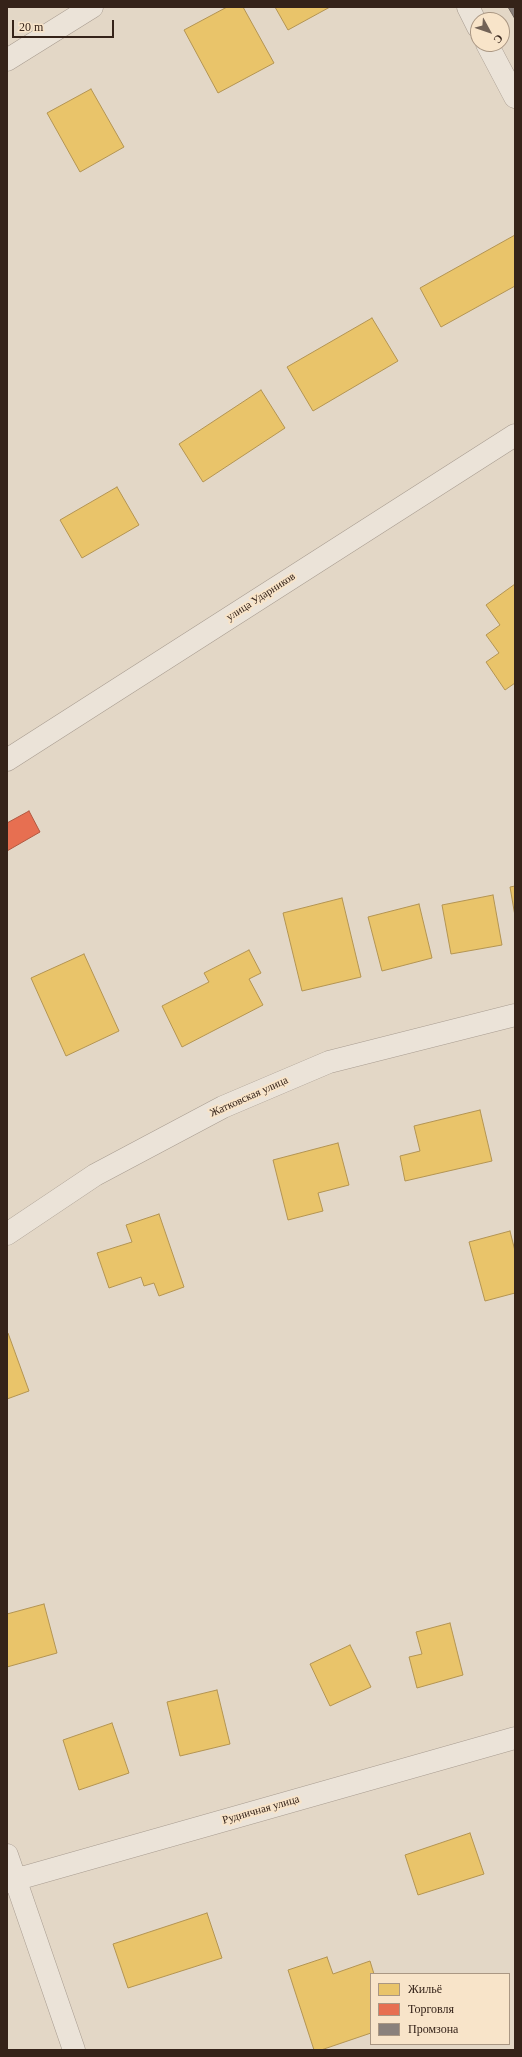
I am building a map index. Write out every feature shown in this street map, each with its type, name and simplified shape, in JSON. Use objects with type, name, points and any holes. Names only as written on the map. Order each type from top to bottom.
[{"type":"street","points":[[7,60],[92,7]]},
{"type":"street","points":[[491,52],[515,97]]},
{"type":"street","name":"улица Ударников","points":[[7,760],[515,435]]},
{"type":"street","name":"Жатковская улица","points":[[7,1234],[95,1175],[223,1107],[329,1062],[515,1015]]},
{"type":"street","name":"Рудничная улица","points":[[11,1881],[515,1738]]},
{"type":"street","points":[[7,1855],[11,1881],[74,2050]]},
{"type":"building: Жильё","points":[[227,7],[243,7],[274,63],[218,93],[184,30]]},
{"type":"building: Жильё","points":[[275,7],[330,7],[288,30]]},
{"type":"building: Жильё","points":[[91,89],[124,147],[80,172],[47,113]]},
{"type":"building: Жильё","points":[[515,235],[515,286],[441,327],[420,288]]},
{"type":"building: Жильё","points":[[372,318],[398,361],[313,411],[287,367]]},
{"type":"building: Жильё","points":[[261,390],[285,428],[203,482],[179,444]]},
{"type":"building: Жильё","points":[[117,487],[139,525],[82,558],[60,520]]},
{"type":"building: Жильё","points":[[515,584],[515,683],[505,690],[486,662],[499,653],[486,635],[500,625],[486,605]]},
{"type":"building: Жильё","points":[[515,886],[515,916],[510,887]]},
{"type":"building: Жильё","points":[[493,895],[502,945],[451,954],[442,905]]},
{"type":"building: Жильё","points":[[342,898],[361,977],[302,991],[283,913]]},
{"type":"building: Жильё","points":[[419,904],[432,958],[382,971],[368,917]]},
{"type":"building: Жильё","points":[[249,950],[261,973],[249,979],[263,1005],[182,1047],[162,1006],[209,982],[204,973]]},
{"type":"building: Жильё","points":[[84,954],[119,1031],[66,1056],[31,978]]},
{"type":"building: Жильё","points":[[480,1110],[492,1161],[405,1181],[400,1156],[420,1151],[414,1126]]},
{"type":"building: Жильё","points":[[338,1143],[349,1185],[318,1193],[323,1211],[288,1220],[273,1160]]},
{"type":"building: Жильё","points":[[159,1214],[184,1287],[159,1296],[154,1283],[144,1286],[141,1277],[109,1288],[97,1253],[132,1242],[126,1225]]},
{"type":"building: Жильё","points":[[510,1231],[515,1251],[515,1293],[485,1301],[469,1242]]},
{"type":"building: Жильё","points":[[7,1333],[29,1391],[7,1399]]},
{"type":"building: Жильё","points":[[44,1604],[57,1653],[7,1667],[7,1614]]},
{"type":"building: Жильё","points":[[450,1623],[463,1675],[417,1688],[409,1657],[422,1654],[416,1632]]},
{"type":"building: Жильё","points":[[350,1645],[371,1687],[330,1706],[310,1664]]},
{"type":"building: Жильё","points":[[217,1690],[230,1744],[180,1756],[167,1702]]},
{"type":"building: Жильё","points":[[112,1723],[129,1773],[79,1790],[63,1740]]},
{"type":"building: Жильё","points":[[470,1833],[484,1874],[418,1895],[405,1855]]},
{"type":"building: Жильё","points":[[207,1913],[222,1958],[128,1988],[113,1944]]},
{"type":"building: Жильё","points":[[327,1957],[333,1974],[370,1961],[374,1973],[370,1973],[370,2033],[321,2050],[314,2050],[288,1970]]},
{"type":"building: Торговля","points":[[29,811],[40,832],[7,851],[7,823]]},
{"type":"building: Промзона","points":[[508,7],[515,7],[515,19]]}]
